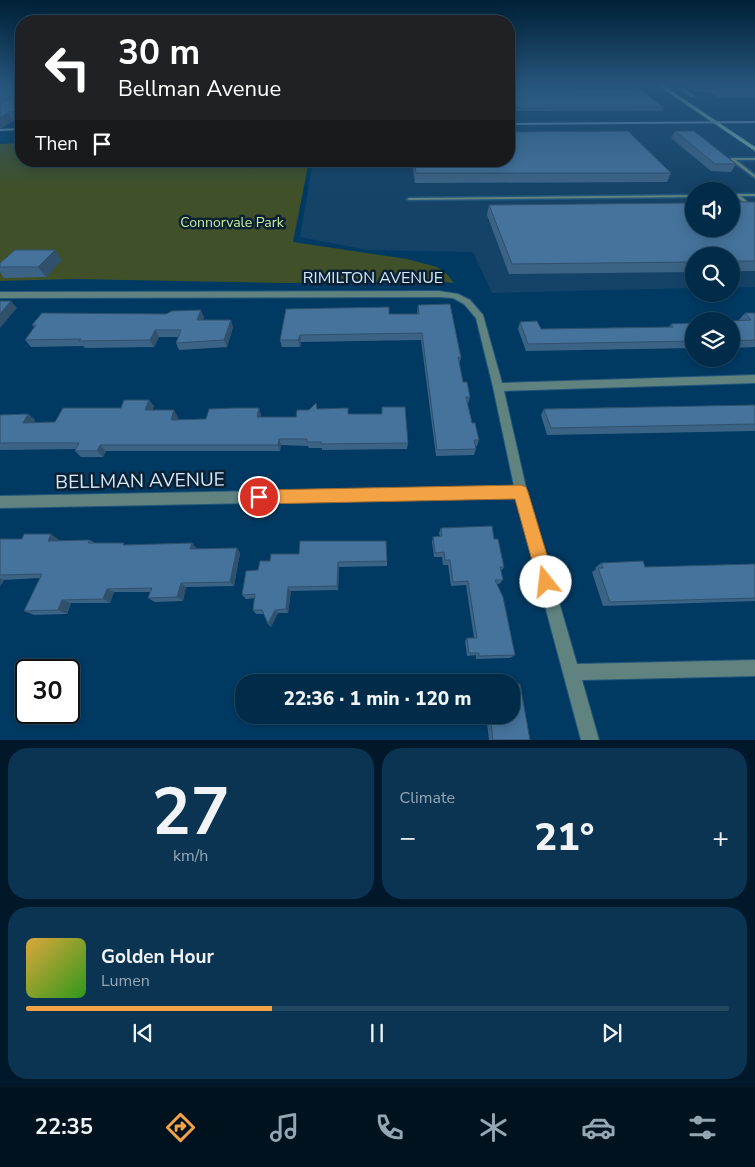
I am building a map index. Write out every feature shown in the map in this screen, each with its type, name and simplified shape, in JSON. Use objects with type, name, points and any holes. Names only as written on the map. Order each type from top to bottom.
[{"type":"main road","points":[[710,119],[755,149]]},
{"type":"street","name":"RIMILTON AVENUE","points":[[0,295],[81,293],[450,295],[467,302],[480,317],[498,387],[521,492],[590,740]]},
{"type":"street","points":[[498,387],[755,379]]},
{"type":"street","name":"BELLMAN AVENUE","points":[[0,502],[521,492]]},
{"type":"street","points":[[572,672],[755,668]]},
{"type":"lane","points":[[755,159],[732,159],[755,177]]},
{"type":"lane","points":[[740,195],[755,195]]},
{"type":"lane","points":[[409,200],[685,196]]},
{"type":"lane","points":[[740,199],[752,208],[755,208]]},
{"type":"shaded area","points":[[515,119],[755,119],[755,287],[740,288],[740,247],[685,247],[685,288],[492,293],[473,252],[367,250],[300,237],[312,167],[515,167]]},
{"type":"green space","name":"Connorvale Park","points":[[15,143],[15,167],[308,167],[293,242],[407,259],[437,267],[446,273],[454,283],[431,281],[283,283],[74,279],[0,281],[0,144]]},
{"type":"building","points":[[628,131],[671,173],[416,173],[415,167],[515,167],[515,132]]},
{"type":"building","points":[[675,131],[694,131],[736,164],[715,164]]},
{"type":"building","points":[[740,202],[755,202],[755,261],[740,261],[740,247],[685,247],[685,262],[512,264],[489,205],[685,203],[685,237],[740,237]]},
{"type":"building","points":[[15,250],[55,250],[38,267],[0,267],[0,263]]},
{"type":"building","points":[[0,301],[11,301],[0,314]]},
{"type":"building","points":[[450,304],[461,358],[458,357],[463,382],[467,382],[470,397],[466,397],[472,423],[475,423],[479,440],[474,440],[476,449],[437,450],[422,333],[300,335],[298,340],[280,340],[286,309],[389,307],[389,314],[419,314],[418,305]]},
{"type":"building","points":[[201,310],[197,320],[231,320],[224,340],[176,343],[181,330],[155,330],[150,340],[25,340],[36,325],[32,325],[42,313],[166,314],[172,311]]},
{"type":"building","points":[[745,313],[755,313],[755,340],[740,341],[740,321],[751,320]]},
{"type":"building","points":[[537,321],[541,329],[673,327],[671,324],[685,323],[685,341],[528,344],[520,322]]},
{"type":"building","points":[[124,400],[149,400],[145,410],[174,410],[171,420],[206,419],[209,409],[235,408],[259,408],[257,417],[296,417],[297,410],[309,410],[316,403],[317,409],[348,408],[348,414],[382,414],[382,407],[405,407],[408,443],[321,444],[321,442],[307,442],[307,439],[279,439],[278,445],[100,445],[97,451],[75,451],[79,443],[0,443],[0,415],[28,414],[23,423],[55,422],[63,408],[121,408]]},
{"type":"building","points":[[755,405],[755,424],[551,428],[544,409]]},
{"type":"building","points":[[492,526],[494,539],[498,539],[504,567],[500,567],[503,580],[495,580],[503,597],[515,655],[479,656],[479,653],[469,653],[467,638],[477,638],[468,581],[453,582],[450,560],[445,560],[444,552],[435,553],[433,537],[442,536],[441,528]]},
{"type":"building","points":[[24,534],[51,534],[48,541],[90,540],[88,543],[124,543],[123,545],[192,543],[190,549],[237,548],[230,582],[181,583],[177,597],[148,598],[152,588],[107,589],[103,599],[62,600],[58,610],[24,611],[42,574],[0,575],[0,539],[22,539]]},
{"type":"building","points":[[300,541],[386,541],[387,561],[338,562],[337,586],[288,587],[286,609],[275,610],[268,624],[262,610],[253,610],[255,594],[242,595],[246,571],[258,570],[260,561],[270,561],[271,554],[299,554]]},
{"type":"building","points":[[643,561],[645,567],[755,564],[755,598],[610,602],[598,568],[603,568],[601,563]]},
{"type":"building","points":[[520,684],[530,740],[493,740],[491,724],[520,724]]},
{"type":"railway","points":[[515,124],[755,122]]},
{"type":"railway","points":[[0,130],[15,129]]},
{"type":"route","points":[[259,497],[521,492],[546,582]]}]
